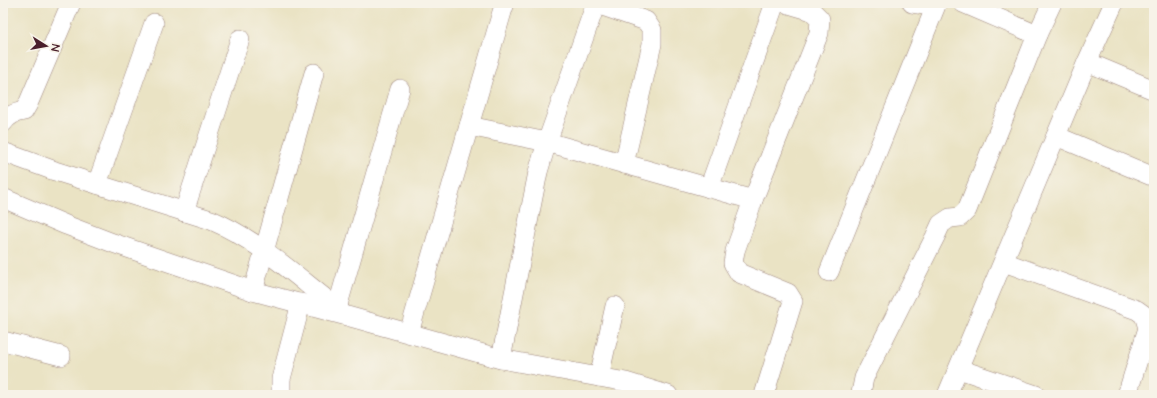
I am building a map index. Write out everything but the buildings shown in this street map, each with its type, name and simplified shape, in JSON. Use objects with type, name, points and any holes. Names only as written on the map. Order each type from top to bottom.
[{"type":"street","points":[[3,123],[8,116],[15,112],[24,111],[28,104],[71,3]]},
{"type":"street","points":[[409,333],[502,12],[506,3]]},
{"type":"street","points":[[500,359],[538,172],[595,3],[646,21],[652,30],[652,44],[624,164]]},
{"type":"street","points":[[709,188],[776,3]]},
{"type":"street","points":[[764,395],[793,301],[788,292],[739,273],[733,263],[735,251],[753,200],[819,33],[820,20],[812,11],[785,3]]},
{"type":"street","points":[[912,3],[931,6],[936,3]]},
{"type":"street","points":[[829,272],[936,3]]},
{"type":"street","points":[[963,3],[1037,34]]},
{"type":"street","points":[[863,395],[861,393],[864,378],[941,224],[950,218],[960,217],[966,210],[1037,34],[1052,3]]},
{"type":"street","points":[[947,395],[1087,62],[1114,3]]},
{"type":"street","points":[[97,184],[154,23]]},
{"type":"street","points":[[184,212],[240,39]]},
{"type":"street","points":[[1087,62],[1154,90]]},
{"type":"street","points":[[253,291],[263,250],[314,73]]},
{"type":"street","points":[[342,312],[400,89]]},
{"type":"street","points":[[469,126],[548,142],[753,200]]},
{"type":"street","points":[[1056,136],[1154,177]]},
{"type":"street","points":[[3,152],[97,184],[211,220],[230,228],[251,241],[342,312]]},
{"type":"street","points":[[3,198],[113,243],[253,291],[342,312],[500,359],[599,377],[624,388],[668,395]]},
{"type":"street","points":[[1004,262],[1137,310],[1144,316],[1148,328],[1131,394]]},
{"type":"street","points":[[283,395],[281,393],[281,379],[301,303]]},
{"type":"street","points":[[599,377],[615,306]]},
{"type":"street","points":[[3,341],[61,356]]},
{"type":"street","points":[[959,369],[1036,395]]}]
